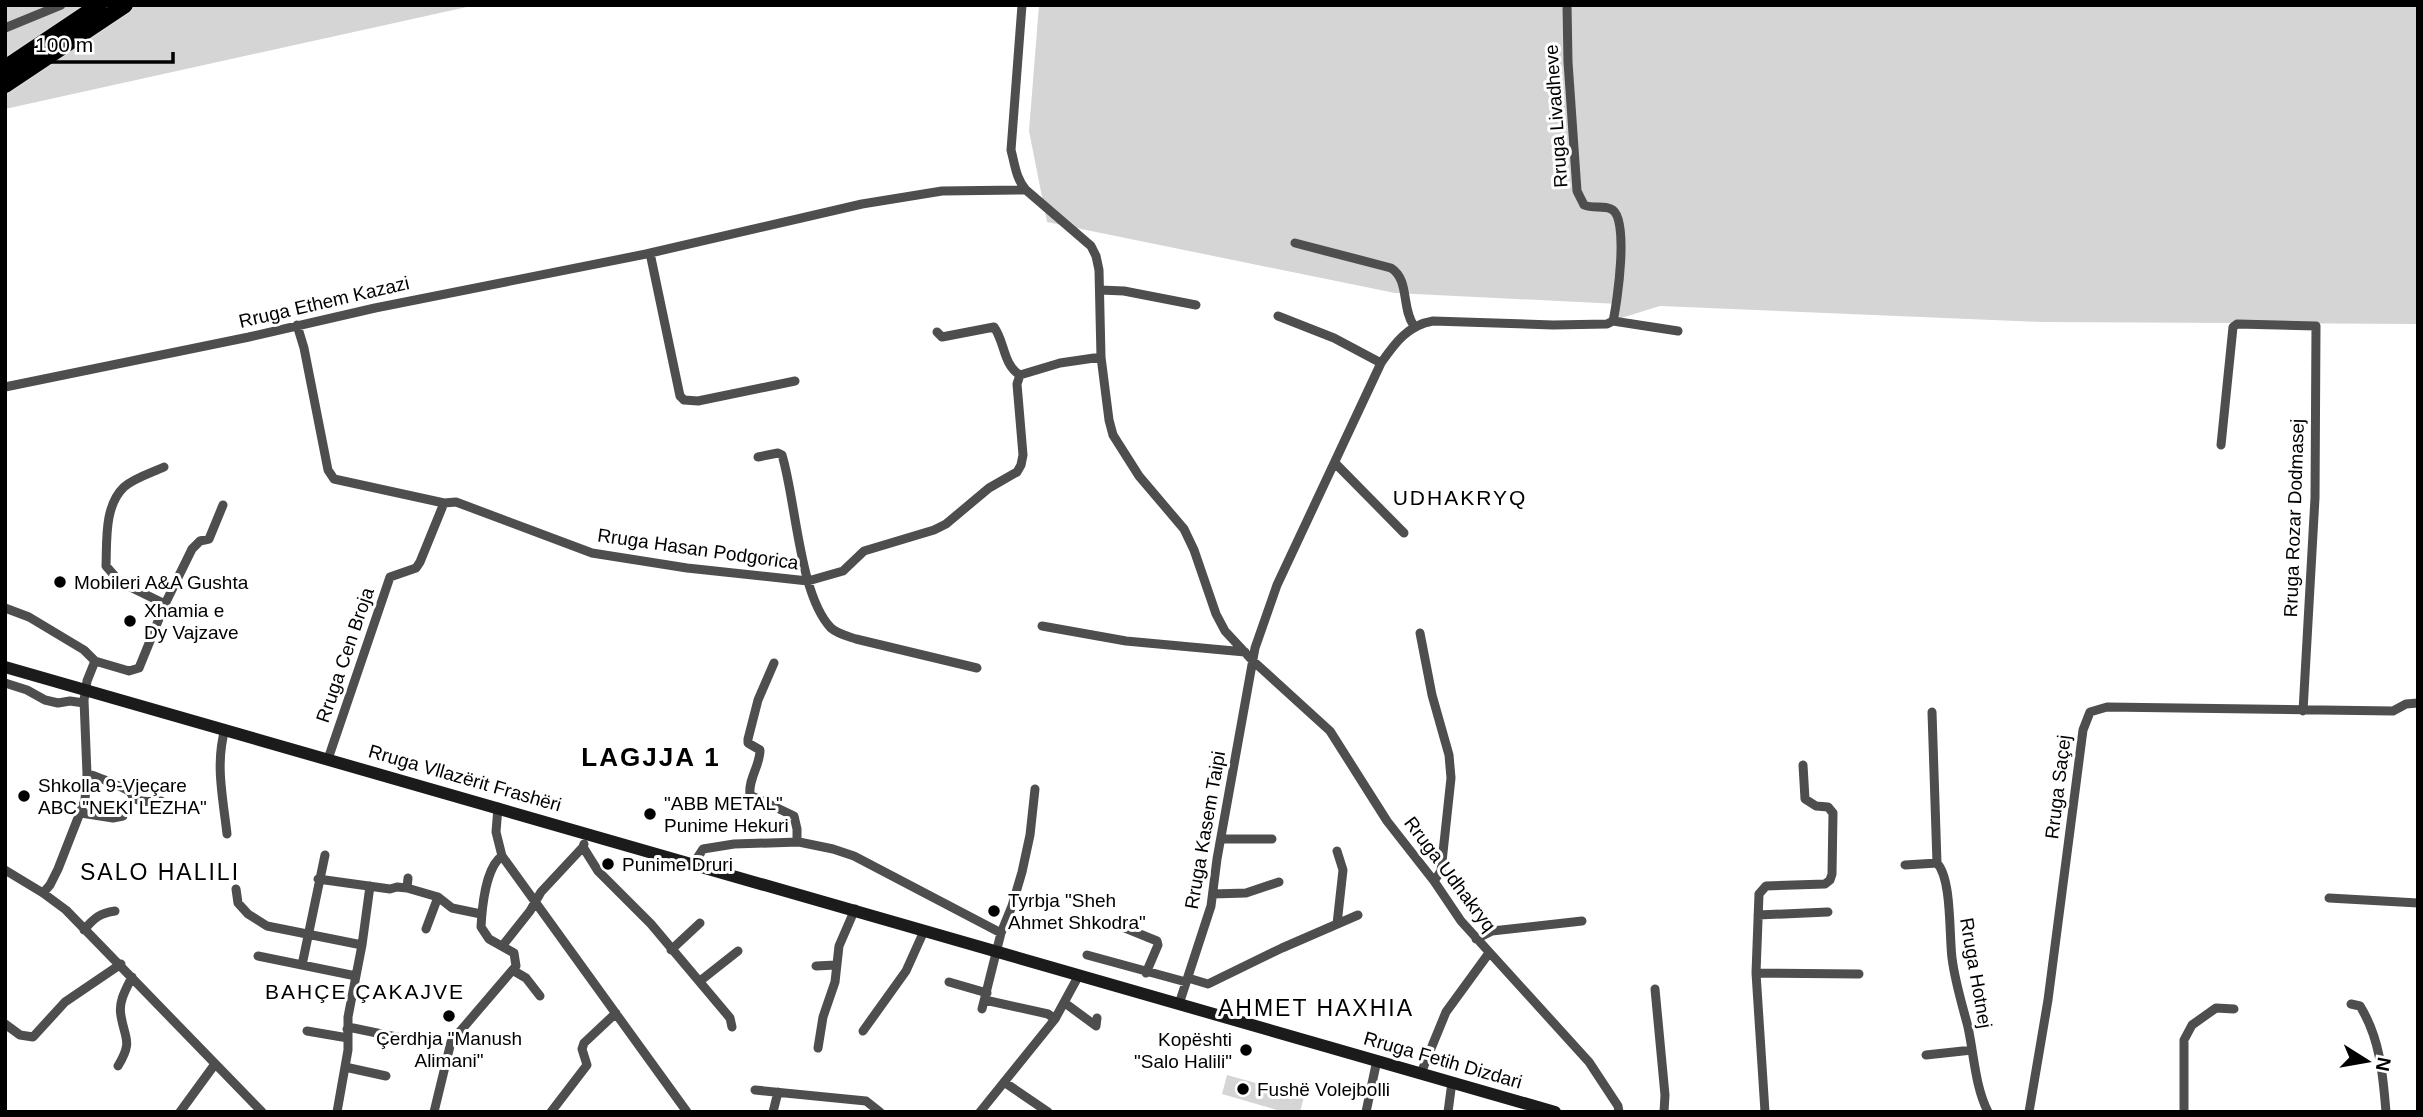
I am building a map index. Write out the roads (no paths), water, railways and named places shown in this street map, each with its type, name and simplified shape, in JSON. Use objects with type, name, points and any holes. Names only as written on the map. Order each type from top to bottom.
[{"type":"highway","points":[[5,68],[99,5]]},
{"type":"highway","points":[[5,85],[125,5]]},
{"type":"main road","name":"Rruga Vllazërit Frashëri","points":[[5,667],[998,952]]},
{"type":"main road","name":"Rruga Fetih Dizdari","points":[[998,952],[1555,1112]]},
{"type":"street","points":[[5,29],[61,5]]},
{"type":"street","points":[[1022,5],[1012,150],[1020,182],[1026,190]]},
{"type":"street","name":"Rruga Livadheve","points":[[1567,5],[1577,191],[1584,205],[1612,209],[1620,223],[1621,250],[1613,321]]},
{"type":"street","name":"Rruga Ethem Kazazi","points":[[5,387],[650,253],[862,204],[943,191],[1026,190]]},
{"type":"street","name":"Rruga Udhakryq","points":[[1026,190],[1091,246],[1096,256],[1100,290],[1101,357],[1108,420],[1113,435],[1139,476],[1184,528],[1216,614],[1226,631],[1330,732],[1387,821],[1461,921],[1595,1069],[1619,1112]]},
{"type":"street","points":[[1295,243],[1391,268],[1399,273],[1407,314],[1414,326]]},
{"type":"street","points":[[650,253],[680,396],[684,400],[698,401],[795,381]]},
{"type":"street","points":[[1100,290],[1124,291],[1196,304]]},
{"type":"street","points":[[1278,316],[1334,338],[1381,363]]},
{"type":"street","points":[[1042,626],[1126,641],[1249,656],[1277,585],[1381,363],[1394,345],[1414,326],[1433,321],[1553,325],[1606,324],[1613,321],[1678,331]]},
{"type":"street","name":"Rruga Rozar Dodmasej","points":[[2221,445],[2233,327],[2237,324],[2316,326],[2315,498],[2303,710]]},
{"type":"street","name":"Rruga Hasan Podgorica","points":[[297,326],[330,474],[339,481],[444,503],[456,502],[592,553],[674,566],[808,581],[844,571],[863,551],[946,524],[989,488],[1017,472],[1023,455],[1017,384],[1020,375]]},
{"type":"street","points":[[937,332],[942,337],[994,327],[1009,365],[1020,375],[1060,363],[1101,357]]},
{"type":"street","name":"Rruga Hasan Podgorica","points":[[758,457],[778,453],[782,455],[808,581]]},
{"type":"street","points":[[1335,463],[1404,533]]},
{"type":"street","points":[[164,467],[126,485],[117,495],[107,532],[106,566],[120,582],[164,604]]},
{"type":"street","name":"Rruga Cen Broja","points":[[328,759],[390,577],[416,568],[421,562],[444,503]]},
{"type":"street","points":[[5,608],[29,617],[85,650],[95,661],[134,671],[142,662],[164,604],[192,549],[200,541],[209,539],[223,505]]},
{"type":"street","points":[[808,581],[824,616],[831,627],[842,635],[977,668]]},
{"type":"street","points":[[1420,633],[1435,707],[1449,755],[1451,778],[1441,871],[1434,881]]},
{"type":"street","name":"Rruga Kasem Taipi","points":[[1179,1004],[1206,924],[1213,894],[1249,656]]},
{"type":"street","points":[[43,892],[58,869],[81,813],[88,786],[84,703],[85,689],[95,661]]},
{"type":"street","points":[[774,663],[758,700],[748,739],[748,743],[760,750],[758,765],[749,789],[750,795],[794,816],[797,842]]},
{"type":"street","points":[[5,683],[27,690],[44,700],[84,703]]},
{"type":"street","name":"Rruga Saçej","points":[[2029,1112],[2048,1000],[2083,730],[2090,712],[2107,707],[2393,711],[2399,706],[2418,703]]},
{"type":"street","name":"Rruga Hotnej","points":[[1932,712],[1937,863],[1942,869],[1946,888],[1958,995],[1978,1085],[1988,1112]]},
{"type":"street","points":[[225,729],[220,744],[219,766],[227,834]]},
{"type":"street","points":[[1765,1112],[1756,972],[1758,915],[1762,889],[1766,886],[1825,884],[1832,874],[1833,813],[1828,807],[1816,806],[1805,799],[1803,765]]},
{"type":"street","points":[[87,774],[99,776],[108,783],[128,790],[134,799],[161,801]]},
{"type":"street","points":[[985,1001],[1001,933],[1022,872],[1030,835],[1035,789]]},
{"type":"street","points":[[498,807],[496,832],[502,856],[687,1112]]},
{"type":"street","points":[[81,813],[113,818],[123,816]]},
{"type":"street","points":[[503,945],[526,918],[535,901],[583,848],[587,833]]},
{"type":"street","points":[[1221,839],[1272,839]]},
{"type":"street","points":[[694,863],[703,849],[734,844],[797,842],[816,845],[855,856],[1001,933]]},
{"type":"street","points":[[583,848],[598,871],[651,924],[700,981],[730,1018],[732,1027]]},
{"type":"street","points":[[1337,851],[1343,870],[1337,924]]},
{"type":"street","points":[[302,965],[325,855]]},
{"type":"street","points":[[435,1112],[452,1042],[516,966],[514,953],[503,945],[497,945],[481,927],[481,914],[491,871],[495,861],[502,856]]},
{"type":"street","points":[[1905,865],[1937,863]]},
{"type":"street","points":[[5,870],[43,892],[66,910],[262,1112]]},
{"type":"street","points":[[318,880],[390,889],[408,883],[438,897],[452,908],[481,914]]},
{"type":"street","points":[[1213,894],[1246,893],[1279,882]]},
{"type":"street","points":[[337,1112],[370,886]]},
{"type":"street","points":[[236,889],[237,903],[267,926],[306,936],[362,945]]},
{"type":"street","points":[[426,929],[438,897]]},
{"type":"street","points":[[2329,898],[2418,903]]},
{"type":"street","points":[[818,1048],[823,1017],[835,982],[843,934],[855,909]]},
{"type":"street","points":[[84,930],[104,912],[115,911]]},
{"type":"street","points":[[1758,915],[1828,912]]},
{"type":"street","points":[[1087,955],[1146,973],[1208,984],[1358,915]]},
{"type":"street","points":[[1476,939],[1492,931],[1582,921]]},
{"type":"street","points":[[671,950],[701,923]]},
{"type":"street","points":[[1125,928],[1157,941],[1146,973]]},
{"type":"street","points":[[863,1031],[906,971],[924,931]]},
{"type":"street","points":[[700,981],[738,951]]},
{"type":"street","points":[[1421,1073],[1446,1012],[1489,953]]},
{"type":"street","points":[[258,956],[356,976]]},
{"type":"street","points":[[5,1024],[20,1035],[33,1037],[65,1002],[121,964]]},
{"type":"street","points":[[816,966],[836,965]]},
{"type":"street","points":[[513,971],[526,978],[540,996]]},
{"type":"street","points":[[1756,972],[1859,974]]},
{"type":"street","points":[[980,1112],[1055,1019],[1079,975]]},
{"type":"street","points":[[118,1066],[128,1040],[121,1007],[132,977]]},
{"type":"street","points":[[949,982],[985,1001],[1048,1014],[1055,1019]]},
{"type":"street","points":[[1655,989],[1664,1112]]},
{"type":"street","points":[[1065,1003],[1096,1026],[1097,1018]]},
{"type":"street","points":[[2351,1004],[2358,1004],[2364,1012],[2377,1046],[2381,1059],[2386,1112]]},
{"type":"street","points":[[2183,1112],[2184,1041],[2188,1030],[2216,1008],[2234,1009]]},
{"type":"street","points":[[551,1112],[587,1065],[582,1049],[584,1043],[616,1013]]},
{"type":"street","points":[[348,1034],[353,1028],[401,1038]]},
{"type":"street","points":[[307,1031],[348,1034]]},
{"type":"street","name":"Rruga Hotnej","points":[[1926,1055],[1972,1050]]},
{"type":"street","points":[[1366,1112],[1377,1060]]},
{"type":"street","points":[[180,1112],[215,1064]]},
{"type":"street","points":[[345,1067],[386,1076]]},
{"type":"street","points":[[1004,1082],[1048,1112]]},
{"type":"street","points":[[1448,1112],[1452,1082]]},
{"type":"street","points":[[755,1090],[866,1101],[880,1112]]},
{"type":"street","points":[[773,1112],[778,1092]]},
{"type":"place","name":"Mobileri A&A Gushta","points":[[60,582]]},
{"type":"place","name":"Xhamia e Dy Vajzave","points":[[130,621]]},
{"type":"place","name":"Shkolla 9-Vjeçare ABC \"NEKI LEZHA\"","points":[[24,796]]},
{"type":"place","name":"\"ABB METAL\" Punime Hekuri","points":[[650,814]]},
{"type":"place","name":"Punime Druri","points":[[608,864]]},
{"type":"place","name":"Tyrbja \"Sheh Ahmet Shkodra\"","points":[[994,911]]},
{"type":"place","name":"Çerdhja \"Manush Alimani\"","points":[[449,1016]]},
{"type":"place","name":"Kopështi \"Salo Halili\"","points":[[1246,1050]]},
{"type":"place","name":"Fushë Volejbolli","points":[[1243,1089]]},
{"type":"district","name":"UDHAKRYQ","points":[[1460,497]]},
{"type":"district","name":"LAGJJA 1","points":[[651,757]]},
{"type":"district","name":"SALO HALILI","points":[[160,872]]},
{"type":"district","name":"BAHÇE ÇAKAJVE","points":[[365,991]]},
{"type":"district","name":"AHMET HAXHIA","points":[[1316,1008]]}]
